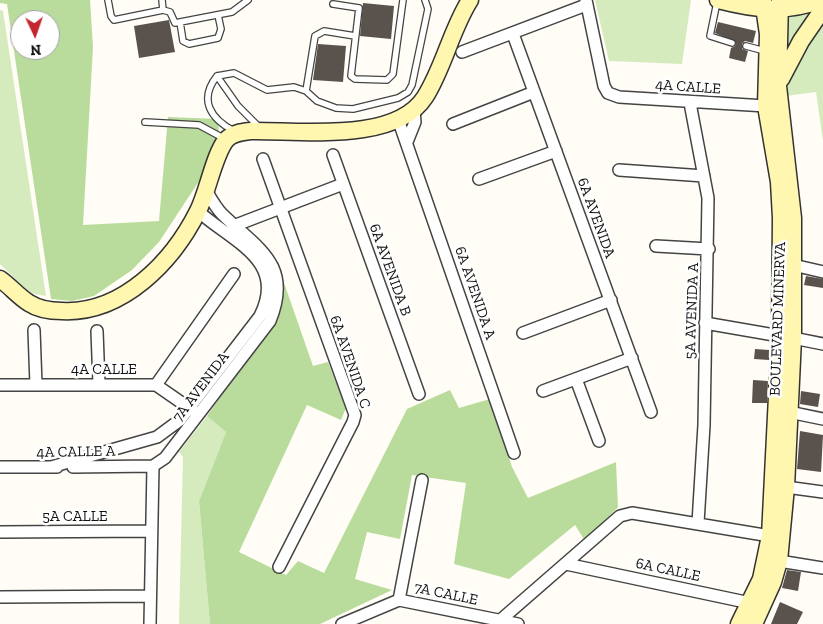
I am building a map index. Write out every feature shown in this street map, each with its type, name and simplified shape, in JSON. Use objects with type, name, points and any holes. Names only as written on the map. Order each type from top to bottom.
[{"type":"street","points":[[0,279],[29,303],[53,311],[72,312],[92,308],[115,299],[139,285],[170,255],[198,211],[232,137],[262,131],[334,133],[398,119],[414,110],[425,97],[470,0]]},
{"type":"street","points":[[718,0],[798,7],[820,0]]},
{"type":"street","points":[[462,52],[513,34],[586,3]]},
{"type":"street","name":"4A CALLE","points":[[586,3],[604,86],[608,93],[619,97],[690,103],[766,106]]},
{"type":"street","name":"BOULEVARD MINERVA","points":[[739,624],[757,604],[779,560],[786,487],[789,412],[779,182],[766,106],[767,52],[772,5]]},
{"type":"street","name":"BOULEVARD MINERVA","points":[[754,624],[770,536],[792,265],[791,181],[778,86],[772,5]]},
{"type":"street","points":[[778,86],[801,41],[823,9]]},
{"type":"street","name":"6A AVENIDA","points":[[513,34],[651,412]]},
{"type":"street","points":[[453,124],[534,92]]},
{"type":"street","name":"5A AVENIDA A","points":[[690,103],[708,198],[709,249],[705,323],[704,425],[698,523]]},
{"type":"street","points":[[407,142],[415,122],[414,110]]},
{"type":"street","name":"6A AVENIDA A","points":[[398,119],[514,453]]},
{"type":"street","points":[[479,179],[556,151]]},
{"type":"street","name":"6A AVENIDA B","points":[[333,155],[419,394]]},
{"type":"street","name":"6A AVENIDA C","points":[[263,159],[355,415],[279,567]]},
{"type":"street","points":[[619,170],[704,176]]},
{"type":"street","points":[[227,233],[236,225],[343,184]]},
{"type":"street","name":"7A AVENIDA","points":[[51,468],[157,437],[180,420],[270,321],[276,306],[278,286],[275,270],[269,257],[222,213],[207,192]]},
{"type":"street","name":"7A AVENIDA","points":[[153,466],[165,458],[200,415],[239,353],[267,302],[268,285],[261,262],[227,233],[214,226],[198,211]]},
{"type":"street","points":[[656,246],[709,249]]},
{"type":"street","points":[[792,265],[823,272]]},
{"type":"street","points":[[156,386],[234,274]]},
{"type":"street","points":[[523,333],[611,300]]},
{"type":"street","points":[[705,323],[823,344]]},
{"type":"street","points":[[34,330],[36,385]]},
{"type":"street","points":[[97,332],[99,384]]},
{"type":"street","points":[[543,391],[632,358]]},
{"type":"street","points":[[576,379],[599,440]]},
{"type":"street","name":"4A CALLE","points":[[0,385],[99,384],[156,386],[200,415]]},
{"type":"street","points":[[789,412],[823,419]]},
{"type":"street","points":[[150,624],[150,531],[153,466]]},
{"type":"street","name":"4A CALLE A","points":[[0,467],[153,466]]},
{"type":"street","points":[[400,600],[422,480]]},
{"type":"street","points":[[786,487],[823,492]]},
{"type":"street","points":[[498,622],[620,516],[626,514],[698,523],[770,536]]},
{"type":"street","name":"5A CALLE","points":[[0,532],[150,531]]},
{"type":"street","points":[[779,560],[823,568]]},
{"type":"street","name":"6A CALLE","points":[[566,564],[757,604]]},
{"type":"street","points":[[0,597],[150,596]]},
{"type":"street","name":"7A CALLE","points":[[342,624],[400,600],[498,622],[518,624]]},
{"type":"lane","points":[[108,0],[111,16],[114,20],[163,10],[170,12],[176,23],[232,12],[248,0]]},
{"type":"lane","points":[[162,0],[163,10]]},
{"type":"lane","points":[[333,4],[359,8],[351,76],[355,79],[387,80],[393,74],[403,0]]},
{"type":"lane","points":[[232,137],[208,107],[210,85],[217,76],[234,72],[267,90],[294,87],[306,90],[317,101],[336,108],[353,109],[398,98],[408,92],[416,67],[428,9],[425,0]]},
{"type":"lane","points":[[718,0],[710,36],[732,43]]},
{"type":"lane","points":[[180,22],[183,41],[189,44],[218,38],[221,29],[218,15]]},
{"type":"lane","points":[[306,90],[315,36],[324,31],[355,36]]},
{"type":"lane","points":[[746,46],[767,52]]},
{"type":"lane","points":[[217,76],[238,106],[262,131]]},
{"type":"lane","points":[[145,122],[200,125],[232,137]]},
{"type":"green space","points":[[0,0],[90,0],[93,47],[83,225],[159,221],[168,117],[218,119],[219,133],[211,163],[159,242],[132,270],[94,296],[72,301],[51,299],[15,60],[60,60],[60,10],[10,10],[10,24],[7,4],[0,3]]},
{"type":"green space","points":[[595,0],[691,0],[682,64],[609,61]]},
{"type":"green space","points":[[821,5],[784,67],[786,17]]},
{"type":"green space","points":[[0,10],[3,11],[46,296],[30,293],[0,264]]},
{"type":"green space","points":[[823,20],[823,141],[816,92],[785,96],[794,66]]},
{"type":"green space","points":[[282,277],[313,366],[328,362],[346,408],[341,420],[307,405],[239,552],[286,575],[298,561],[324,573],[407,409],[450,390],[459,408],[490,399],[512,467],[528,498],[616,462],[618,507],[585,541],[575,525],[509,579],[454,564],[466,483],[412,475],[400,539],[367,532],[355,579],[392,590],[320,624],[210,624],[199,501],[226,432],[207,416],[254,348],[281,296]]},
{"type":"green space","points":[[207,416],[226,432],[199,501],[210,624],[179,624],[183,457],[179,452]]},
{"type":"building","points":[[363,3],[394,6],[391,39],[360,36]]},
{"type":"building","points":[[169,20],[175,52],[139,58],[134,26]]},
{"type":"building","points":[[718,22],[756,31],[753,43],[745,41],[742,44],[742,49],[748,51],[745,62],[729,58],[731,48],[735,46],[736,42],[715,33]]},
{"type":"building","points":[[318,44],[346,46],[343,82],[313,80]]},
{"type":"building","points":[[806,276],[823,279],[823,288],[804,285]]},
{"type":"building","points":[[755,349],[769,350],[769,360],[754,359]]},
{"type":"building","points":[[753,380],[768,381],[767,403],[752,403]]},
{"type":"building","points":[[801,391],[820,394],[818,407],[800,404]]},
{"type":"building","points":[[800,431],[823,435],[821,472],[797,469]]},
{"type":"building","points":[[787,570],[801,572],[798,591],[782,588]]},
{"type":"building","points":[[780,602],[803,612],[797,624],[771,624]]}]
